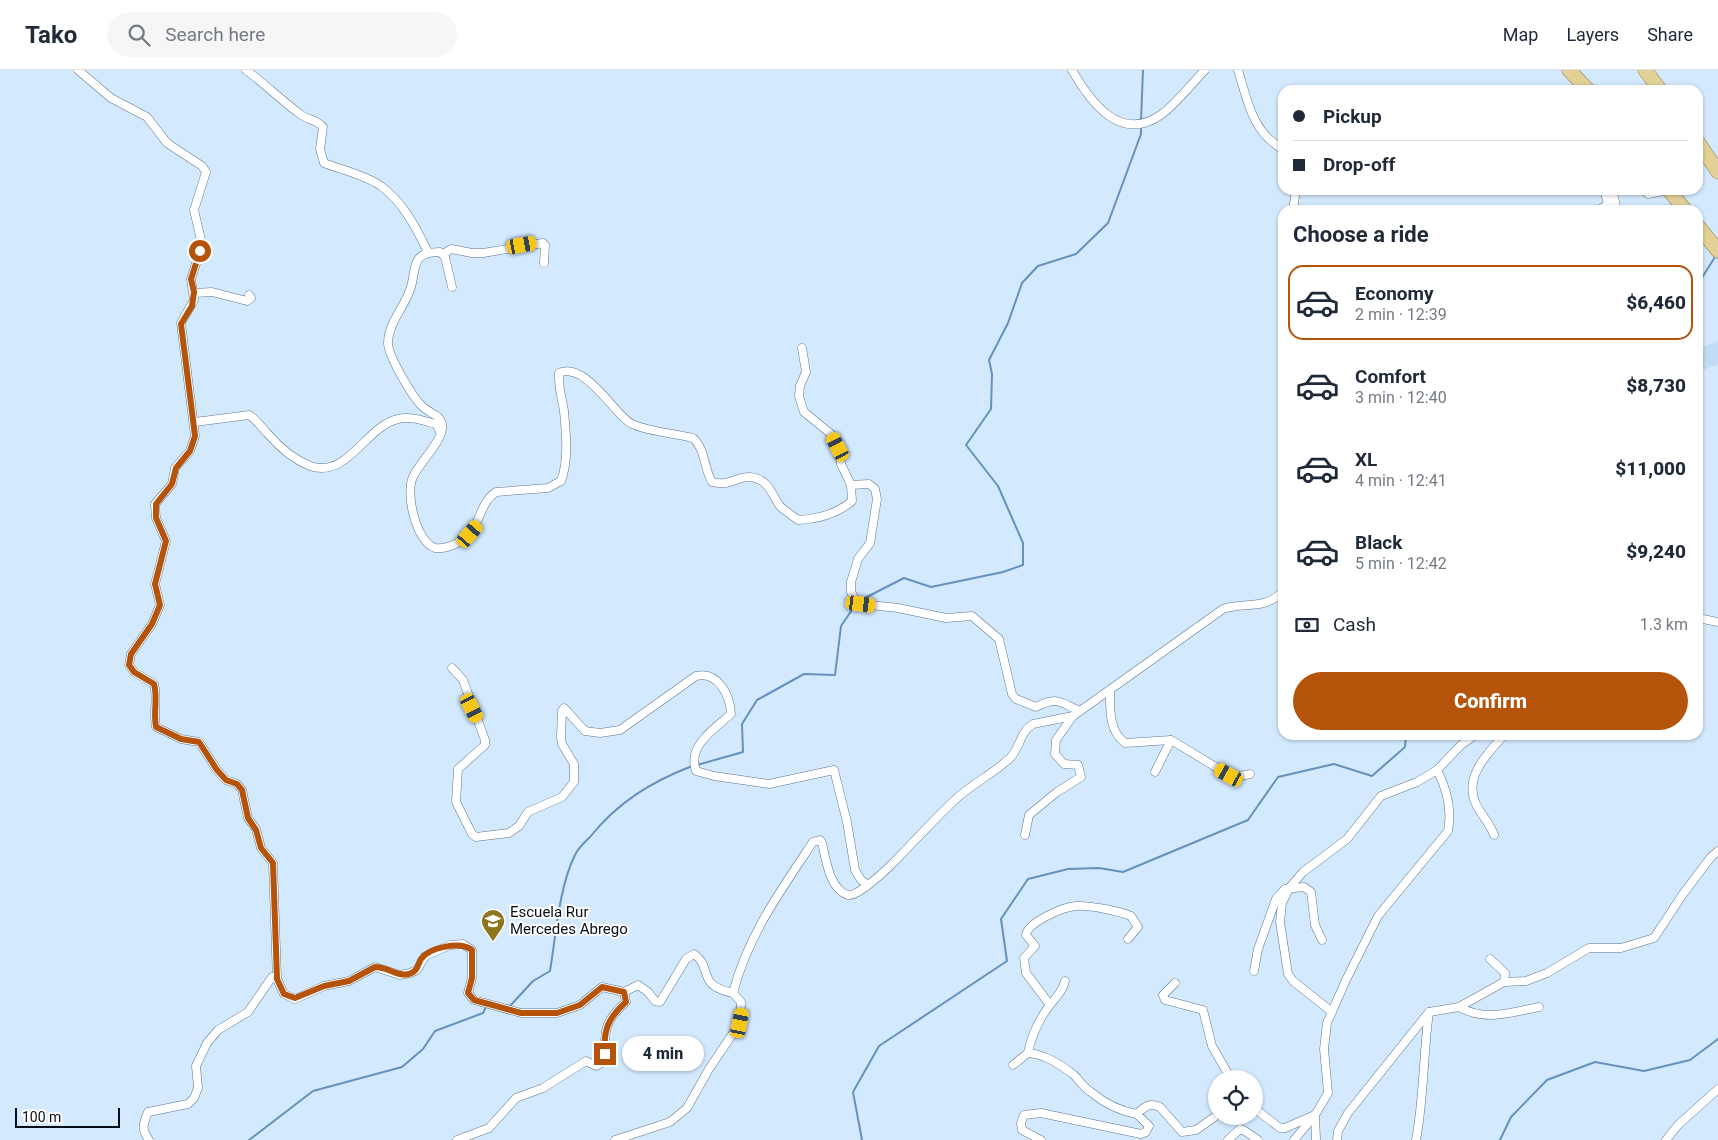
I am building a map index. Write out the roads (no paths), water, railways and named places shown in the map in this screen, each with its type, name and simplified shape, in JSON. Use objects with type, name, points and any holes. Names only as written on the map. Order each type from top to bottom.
[{"type":"highway","points":[[1570,70],[1584,85]]},
{"type":"highway","points":[[1645,70],[1656,85]]},
{"type":"highway","points":[[1703,150],[1718,172]]},
{"type":"highway","points":[[1673,195],[1681,205]]},
{"type":"highway","points":[[1703,232],[1718,251]]},
{"type":"street","points":[[78,70],[111,98],[147,117],[167,143],[202,166],[206,172],[194,210],[201,240],[200,251],[191,279],[194,292],[192,306],[181,324],[190,401],[195,422],[195,436],[190,451],[176,468],[172,484],[156,504],[156,518],[166,541],[155,584],[160,605],[152,624],[131,654],[129,665],[134,672],[154,684],[157,696],[154,715],[156,727],[181,739],[199,742],[217,770],[226,780],[237,784],[242,790],[248,818],[256,830],[261,848],[273,863],[277,979],[284,994],[295,998],[324,986],[349,981],[375,967],[400,975],[410,973],[416,970],[425,956],[450,945],[462,944],[472,950],[472,978],[468,993],[474,1000],[521,1013],[557,1013],[580,1005],[602,987],[624,992],[638,985],[648,992],[655,1001],[660,1002],[678,970],[686,959],[694,954],[706,979],[713,987],[733,993],[741,1002],[740,1023],[709,1069],[688,1108],[670,1122],[615,1140]]},
{"type":"street","points":[[246,70],[304,117],[318,122],[323,127],[320,150],[324,163],[380,186],[397,200],[414,224],[428,252]]},
{"type":"street","points":[[1072,70],[1084,89],[1110,119],[1137,125],[1163,113],[1206,70]]},
{"type":"street","points":[[1238,70],[1254,119],[1269,141],[1278,147]]},
{"type":"street","points":[[452,287],[445,257],[445,253],[451,249],[483,253],[543,243],[545,244],[544,263]]},
{"type":"street","points":[[445,257],[440,252],[428,252],[422,255],[416,264],[412,286],[391,326],[388,348],[419,404],[438,418],[442,428],[441,433],[412,478],[410,489],[418,532],[425,542],[435,548],[446,548],[463,542],[477,526],[491,495],[496,492],[548,488],[562,481],[566,467],[564,413],[559,379],[560,373],[564,371],[571,372],[598,388],[630,423],[693,438],[699,447],[707,474],[712,482],[722,485],[748,477],[762,480],[769,486],[780,507],[798,520],[814,519],[844,508],[852,501],[851,485],[841,464],[838,447],[831,434],[804,412],[799,396],[800,386],[806,372],[802,348]]},
{"type":"street","points":[[194,292],[212,292],[247,301],[250,298],[249,295]]},
{"type":"street","points":[[195,422],[249,415],[290,457],[312,467],[330,467],[345,460],[387,423],[397,419],[408,418],[436,424],[441,433]]},
{"type":"street","points":[[851,485],[869,484],[875,489],[877,499],[870,543],[858,558],[853,573],[851,592],[855,599],[861,604],[898,608],[946,618],[972,616],[999,639],[1009,687],[1016,699],[1036,707],[1051,700],[1056,700],[1076,714]]},
{"type":"street","points":[[1025,834],[1029,815],[1062,789],[1081,777],[1078,766],[1064,764],[1055,754],[1056,740],[1076,714],[1110,691],[1163,650],[1223,609],[1237,606],[1258,606],[1268,603],[1278,595]]},
{"type":"street","points":[[1703,619],[1718,622]]},
{"type":"street","points":[[452,668],[463,680],[485,740],[485,745],[458,769],[456,802],[472,834],[476,837],[509,833],[519,826],[528,812],[562,797],[574,782],[574,764],[562,744],[561,737],[562,711],[564,708],[586,731],[600,734],[620,730],[696,676],[703,674],[709,675],[722,686],[730,702],[731,714],[704,738],[694,752],[693,761],[696,771],[714,776],[769,784],[834,770],[847,822],[855,870],[861,880],[867,884]]},
{"type":"street","points":[[1110,691],[1113,728],[1125,743],[1171,740],[1229,775],[1235,777],[1250,774]]},
{"type":"street","points":[[733,993],[740,964],[756,931],[813,842],[820,840],[822,843],[831,875],[837,888],[848,895],[854,895],[878,877],[914,844],[958,797],[1010,758],[1027,728],[1033,724],[1076,714]]},
{"type":"street","points":[[1155,772],[1171,740]]},
{"type":"street","points":[[1332,1012],[1293,981],[1288,974],[1280,922],[1282,904],[1290,887],[1303,872],[1347,839],[1381,796],[1417,782],[1437,770],[1468,740]]},
{"type":"street","points":[[1494,835],[1474,801],[1474,777],[1482,760],[1500,740]]},
{"type":"street","points":[[1294,1140],[1315,1115],[1328,1093],[1324,1048],[1327,1022],[1378,916],[1448,831],[1450,818],[1448,800],[1437,770]]},
{"type":"street","points":[[1337,1140],[1338,1131],[1348,1113],[1430,1012],[1459,1007],[1504,982],[1526,981],[1548,973],[1589,948],[1621,948],[1654,938],[1682,894],[1711,857],[1718,851]]},
{"type":"street","points":[[1254,971],[1258,949],[1276,899],[1280,892],[1290,887],[1304,887],[1311,892],[1315,925],[1322,940]]},
{"type":"street","points":[[1050,1005],[1026,972],[1024,958],[1035,946],[1026,935],[1031,927],[1060,910],[1085,906],[1131,916],[1138,926],[1128,939]]},
{"type":"street","points":[[1490,960],[1505,973],[1504,982]]},
{"type":"street","points":[[149,1140],[143,1132],[143,1124],[148,1112],[188,1104],[194,1098],[198,1088],[196,1066],[207,1043],[218,1030],[248,1012],[272,977],[277,979]]},
{"type":"street","points":[[1013,1065],[1028,1053],[1032,1038],[1050,1005],[1061,994],[1065,981]]},
{"type":"street","points":[[1176,983],[1163,995],[1165,1000],[1203,1010],[1212,1046],[1226,1070]]},
{"type":"street","points":[[458,1140],[489,1128],[516,1098],[549,1085],[580,1063],[586,1061],[596,1066],[604,1064],[606,1061],[605,1031],[609,1018],[626,1002],[624,992]]},
{"type":"street","points":[[1459,1007],[1470,1013],[1481,1015],[1511,1014],[1539,1007]]},
{"type":"street","points":[[1416,1140],[1423,1104],[1422,1070],[1430,1012]]},
{"type":"street","points":[[1028,1053],[1038,1055],[1058,1065],[1072,1074],[1088,1091],[1116,1107],[1137,1114],[1149,1126],[1146,1132],[1142,1134],[1040,1112],[1024,1115],[1021,1123],[1022,1130],[1042,1140]]},
{"type":"street","points":[[1666,1140],[1678,1125],[1718,1089]]},
{"type":"street","points":[[1137,1114],[1145,1106],[1155,1104],[1160,1107],[1182,1132],[1196,1130],[1208,1122]]},
{"type":"street","points":[[1263,1115],[1280,1128],[1285,1128],[1315,1115]]},
{"type":"street","points":[[1315,1115],[1316,1140]]},
{"type":"street","points":[[1228,1140],[1234,1132],[1240,1130],[1245,1131],[1258,1140]]},
{"type":"waterway","points":[[1141,121],[1143,70]]},
{"type":"waterway","points":[[859,601],[904,578],[931,587],[1003,572],[1023,565],[1023,543],[998,486],[966,445],[991,409],[992,374],[989,360],[1008,323],[1022,283],[1038,266],[1076,254],[1108,223],[1141,134],[1141,125]]},
{"type":"waterway","points":[[1703,276],[1715,257]]},
{"type":"waterway","points":[[697,765],[743,752],[742,724],[757,700],[804,674],[835,675],[841,626],[856,604]]},
{"type":"waterway","points":[[862,1140],[853,1092],[879,1046],[1007,961],[1001,919],[1028,879],[1068,869],[1099,868],[1123,872],[1248,820],[1278,777],[1334,764],[1372,776],[1405,747],[1406,740]]},
{"type":"waterway","points":[[505,1005],[510,1006],[533,981],[550,971],[565,882],[576,852],[612,813],[636,794],[692,766]]},
{"type":"waterway","points":[[249,1140],[313,1091],[402,1067],[423,1049],[435,1031],[483,1013],[486,1007]]},
{"type":"waterway","points":[[1500,1140],[1511,1117],[1547,1080],[1595,1062],[1644,1071],[1690,1060],[1718,1039]]},
{"type":"place","name":"Escuela Rur Mercedes Abrego","points":[[493,942]]}]
